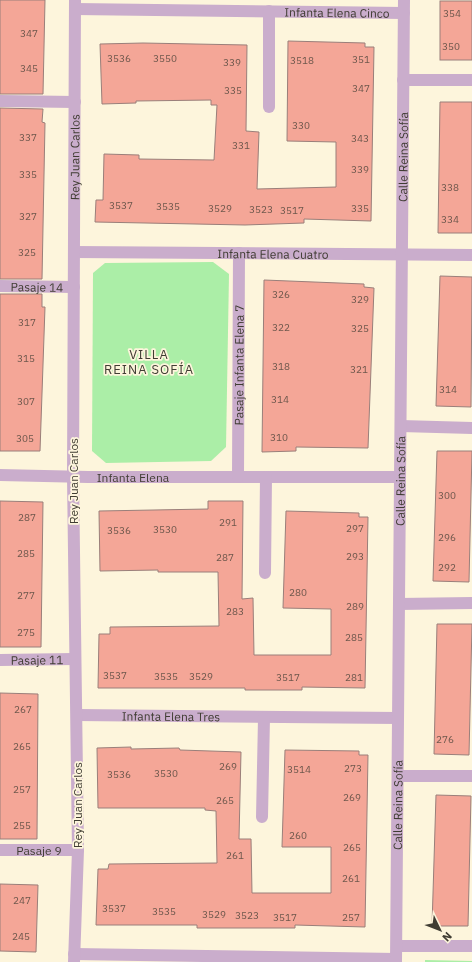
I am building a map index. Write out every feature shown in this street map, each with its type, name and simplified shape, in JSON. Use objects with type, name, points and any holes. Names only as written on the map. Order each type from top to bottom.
[{"type":"street","name":"Calle Reina Sofía","points":[[396,960],[404,0]]},
{"type":"street","name":"Infanta Elena Cinco","points":[[75,4],[269,12],[404,13]]},
{"type":"street","name":"Rey Juan Carlos","points":[[74,958],[78,850],[77,715],[74,659],[73,477],[75,4]]},
{"type":"street","name":"Infanta Elena Cinco","points":[[269,12],[269,107]]},
{"type":"street","points":[[403,80],[472,80]]},
{"type":"street","points":[[0,101],[75,102]]},
{"type":"street","name":"Infanta Elena Cuatro","points":[[74,252],[472,255]]},
{"type":"street","name":"Pasaje Infanta Elena 7","points":[[238,477],[239,253]]},
{"type":"street","name":"Pasaje 14","points":[[0,286],[74,288]]},
{"type":"street","points":[[401,426],[472,428]]},
{"type":"street","name":"Infanta Elena","points":[[0,475],[73,477],[400,477]]},
{"type":"street","points":[[264,573],[266,477]]},
{"type":"street","points":[[399,604],[472,603]]},
{"type":"street","name":"Pasaje 11","points":[[0,660],[74,659]]},
{"type":"street","name":"Infanta Elena Tres","points":[[77,715],[264,718],[398,718]]},
{"type":"street","points":[[262,817],[264,718]]},
{"type":"street","points":[[398,776],[472,776]]},
{"type":"street","name":"Pasaje 9","points":[[0,850],[78,850]]},
{"type":"street","points":[[397,946],[472,946]]},
{"type":"street","points":[[74,958],[396,960]]},
{"type":"green space","points":[[213,262],[229,274],[226,447],[211,461],[106,463],[92,451],[93,273],[105,263]]},
{"type":"green space","points":[[425,960],[472,961],[472,962],[425,962]]},
{"type":"building","points":[[0,0],[45,0],[43,94],[0,94]]},
{"type":"building","points":[[440,1],[472,1],[472,60],[440,60]]},
{"type":"building","points":[[288,41],[365,43],[365,47],[374,47],[371,221],[304,219],[304,223],[245,225],[95,222],[96,200],[103,200],[104,154],[139,155],[139,159],[214,160],[217,105],[211,105],[211,100],[136,101],[136,103],[102,104],[100,44],[143,43],[247,45],[246,131],[259,132],[257,189],[336,187],[336,142],[287,141]]},
{"type":"building","points":[[440,102],[472,102],[472,233],[438,233]]},
{"type":"building","points":[[0,108],[43,109],[42,122],[45,123],[42,279],[0,279]]},
{"type":"building","points":[[440,276],[472,277],[471,407],[436,406]]},
{"type":"building","points":[[264,280],[364,284],[364,287],[374,288],[368,448],[296,447],[296,451],[262,452]]},
{"type":"building","points":[[0,294],[42,294],[42,307],[45,307],[40,451],[0,451]]},
{"type":"building","points":[[437,451],[472,451],[469,582],[433,581]]},
{"type":"building","points":[[0,501],[43,502],[41,647],[0,647]]},
{"type":"building","points":[[208,501],[243,501],[242,599],[253,598],[254,655],[331,655],[331,609],[283,608],[286,511],[359,513],[359,517],[368,517],[365,688],[302,687],[302,690],[245,690],[245,688],[98,688],[99,634],[110,634],[110,627],[219,626],[218,572],[158,572],[158,570],[100,571],[99,511],[208,509]]},
{"type":"building","points":[[437,624],[472,624],[469,755],[434,754]]},
{"type":"building","points":[[0,693],[38,694],[37,839],[0,839]]},
{"type":"building","points":[[131,747],[131,749],[179,748],[180,750],[241,752],[239,839],[251,839],[252,893],[331,893],[331,847],[282,847],[285,750],[359,751],[359,755],[368,755],[365,927],[295,925],[295,928],[197,928],[197,925],[96,925],[98,869],[108,869],[109,864],[217,863],[216,811],[205,810],[205,808],[98,808],[97,748]]},
{"type":"building","points":[[436,795],[471,796],[468,926],[432,926]]},
{"type":"building","points":[[0,884],[38,885],[36,952],[0,951]]},
{"type":"district","name":"VILLA REINA SOFÍA","points":[[149,362]]}]
